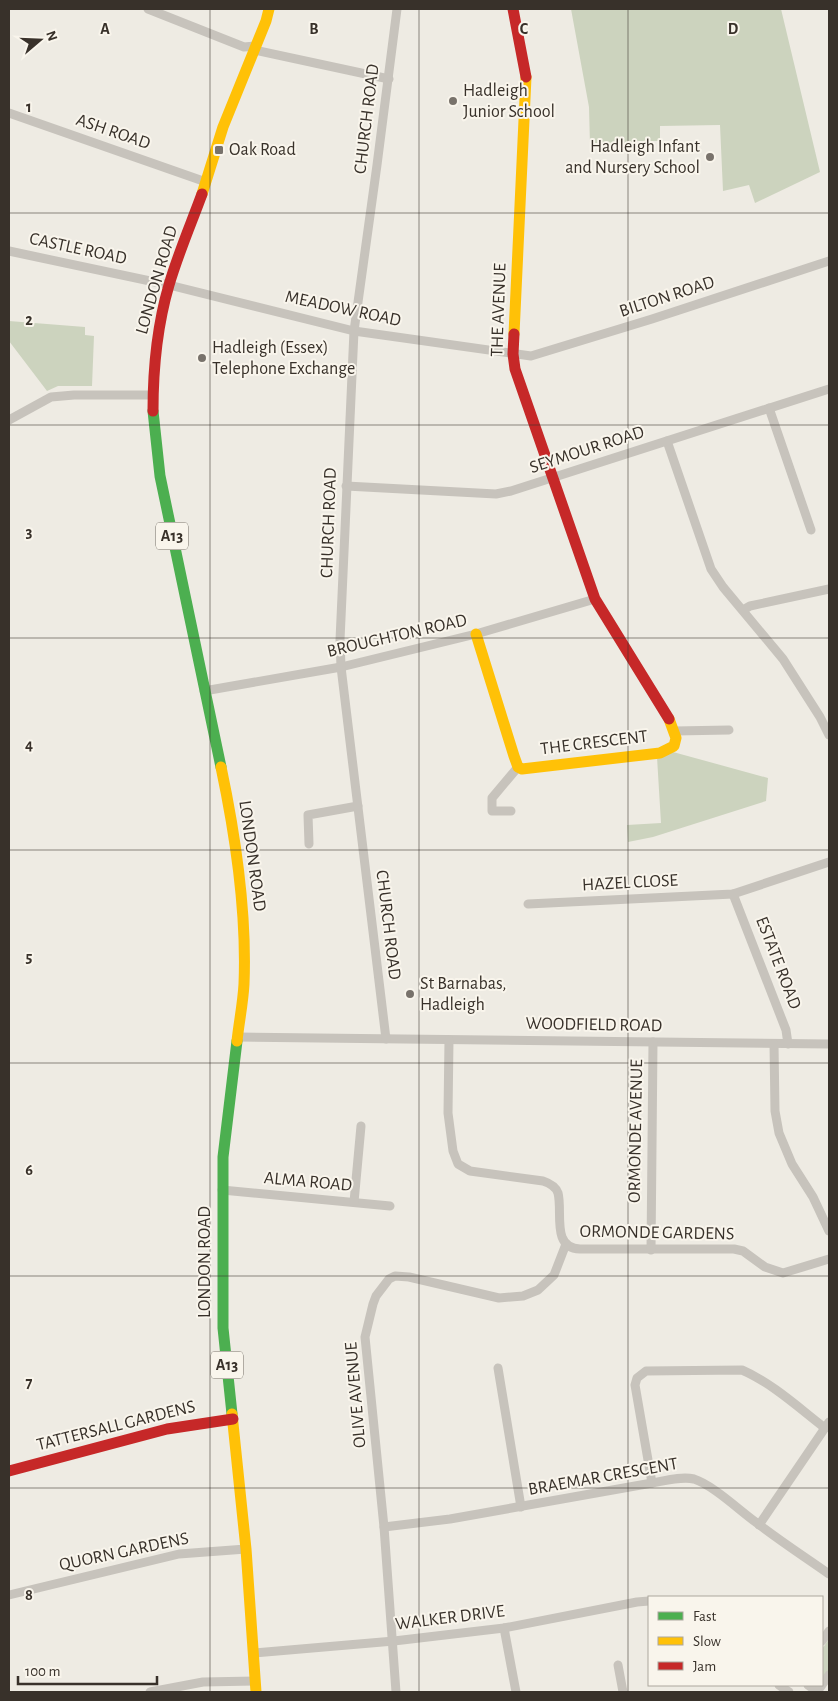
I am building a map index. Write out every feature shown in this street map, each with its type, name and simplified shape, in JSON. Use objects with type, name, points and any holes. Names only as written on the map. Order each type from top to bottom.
[{"type":"main road","name":"A13","points":[[254,48],[260,9]]},
{"type":"main road","name":"A13","points":[[254,48],[270,9]]},
{"type":"main road","name":"THE AVENUE","points":[[513,9],[526,78],[513,354],[515,369],[595,599]]},
{"type":"main road","name":"LONDON ROAD","points":[[254,48],[223,128],[170,285],[159,326],[153,364],[153,421],[160,476],[227,796],[240,880],[244,926],[244,985],[226,1121],[222,1190],[222,1310],[246,1549],[256,1687]]},
{"type":"main road","name":"THE CRESCENT","points":[[476,634],[518,767],[522,769],[660,753],[674,746],[676,738],[671,722],[595,599]]},
{"type":"main road","name":"TATTERSALL GARDENS","points":[[9,1471],[167,1428],[233,1419]]},
{"type":"street","points":[[148,9],[165,12],[244,47],[389,79]]},
{"type":"street","name":"CHURCH ROAD","points":[[386,1039],[341,667],[340,640],[354,331],[397,9]]},
{"type":"street","name":"ASH ROAD","points":[[9,113],[206,182]]},
{"type":"street","name":"CASTLE ROAD","points":[[9,251],[170,285]]},
{"type":"street","name":"BILTON ROAD","points":[[513,354],[531,356],[547,352],[829,261]]},
{"type":"street","name":"MEADOW ROAD","points":[[170,285],[354,331],[513,354]]},
{"type":"street","name":"SEYMOUR ROAD","points":[[346,486],[496,494],[511,491],[829,389]]},
{"type":"street","points":[[9,420],[51,398],[74,395],[153,394]]},
{"type":"street","points":[[769,408],[811,530]]},
{"type":"street","points":[[668,441],[711,569],[723,587],[783,659],[829,730]]},
{"type":"street","points":[[743,610],[750,606],[829,590]]},
{"type":"street","name":"BROUGHTON ROAD","points":[[204,691],[341,667],[476,634],[595,599]]},
{"type":"street","points":[[674,731],[729,730]]},
{"type":"street","points":[[511,811],[492,812],[492,798],[518,767]]},
{"type":"street","points":[[309,844],[308,815],[358,806]]},
{"type":"street","name":"HAZEL CLOSE","points":[[528,904],[733,894],[829,862]]},
{"type":"street","name":"ESTATE ROAD","points":[[733,894],[786,1030],[788,1044]]},
{"type":"street","name":"WOODFIELD ROAD","points":[[238,1037],[829,1044]]},
{"type":"street","points":[[449,1040],[448,1112],[456,1160],[470,1172],[543,1181],[551,1184],[558,1193],[562,1239],[566,1244]]},
{"type":"street","name":"ORMONDE AVENUE","points":[[651,1250],[653,1042]]},
{"type":"street","points":[[774,1044],[775,1111],[779,1133],[792,1164],[829,1231]]},
{"type":"street","points":[[354,1202],[361,1126]]},
{"type":"street","name":"ALMA ROAD","points":[[222,1190],[390,1206]]},
{"type":"street","name":"ORMONDE GARDENS","points":[[566,1244],[575,1249],[734,1249],[743,1251],[765,1267],[783,1273],[829,1259]]},
{"type":"street","name":"OLIVE AVENUE","points":[[396,1692],[394,1641],[365,1337],[376,1296],[389,1279],[401,1275],[499,1298],[523,1296],[544,1286],[554,1275],[566,1244]]},
{"type":"street","points":[[498,1368],[521,1507]]},
{"type":"street","points":[[652,1483],[635,1384],[640,1375],[646,1371],[742,1370],[755,1376],[827,1425],[759,1525]]},
{"type":"street","name":"BRAEMAR CRESCENT","points":[[384,1527],[450,1519],[684,1478],[700,1482],[829,1574]]},
{"type":"street","name":"QUORN GARDENS","points":[[9,1595],[178,1554],[246,1549]]},
{"type":"street","name":"WALKER DRIVE","points":[[254,1653],[394,1641],[504,1628],[648,1601]]},
{"type":"street","points":[[504,1628],[516,1692]]},
{"type":"street","points":[[618,1665],[623,1692]]},
{"type":"street","points":[[150,1692],[203,1682],[256,1687]]},
{"type":"green space","points":[[571,9],[781,9],[820,172],[755,203],[749,185],[723,191],[720,125],[660,126],[660,141],[632,141],[632,145],[590,145],[589,107]]},
{"type":"green space","points":[[9,321],[85,327],[85,335],[94,336],[92,386],[58,386],[47,391],[9,341]]},
{"type":"green space","points":[[673,752],[768,778],[766,801],[653,837],[628,842],[627,825],[661,823],[657,757]]},
{"type":"green space","points":[[829,1639],[829,1670],[823,1678],[823,1648]]},
{"type":"traffic: fast","points":[[153,411],[160,476],[221,767]]},
{"type":"traffic: fast","points":[[232,1414],[223,1328],[223,1157],[237,1041]]},
{"type":"traffic: slow","points":[[202,194],[223,127],[266,21],[269,9]]},
{"type":"traffic: slow","points":[[514,334],[526,77]]},
{"type":"traffic: slow","points":[[476,634],[514,756],[518,767],[522,769],[660,753],[674,746],[676,738],[669,719]]},
{"type":"traffic: slow","points":[[221,767],[236,848],[244,929],[244,984],[237,1041]]},
{"type":"traffic: slow","points":[[232,1414],[246,1549],[256,1692]]},
{"type":"traffic: jam","points":[[513,9],[526,77]]},
{"type":"traffic: jam","points":[[153,411],[156,347],[161,316],[176,262],[202,194]]},
{"type":"traffic: jam","points":[[514,334],[513,354],[515,369],[595,599],[669,719]]},
{"type":"traffic: jam","points":[[9,1471],[167,1429],[233,1419]]},
{"type":"place","name":"Hadleigh Junior School","points":[[453,101]]},
{"type":"place","name":"Oak Road","points":[[219,150]]},
{"type":"place","name":"Hadleigh Infant and Nursery School","points":[[710,157]]},
{"type":"place","name":"Hadleigh (Essex) Telephone Exchange","points":[[202,358]]},
{"type":"place","name":"St Barnabas, Hadleigh","points":[[410,994]]}]
